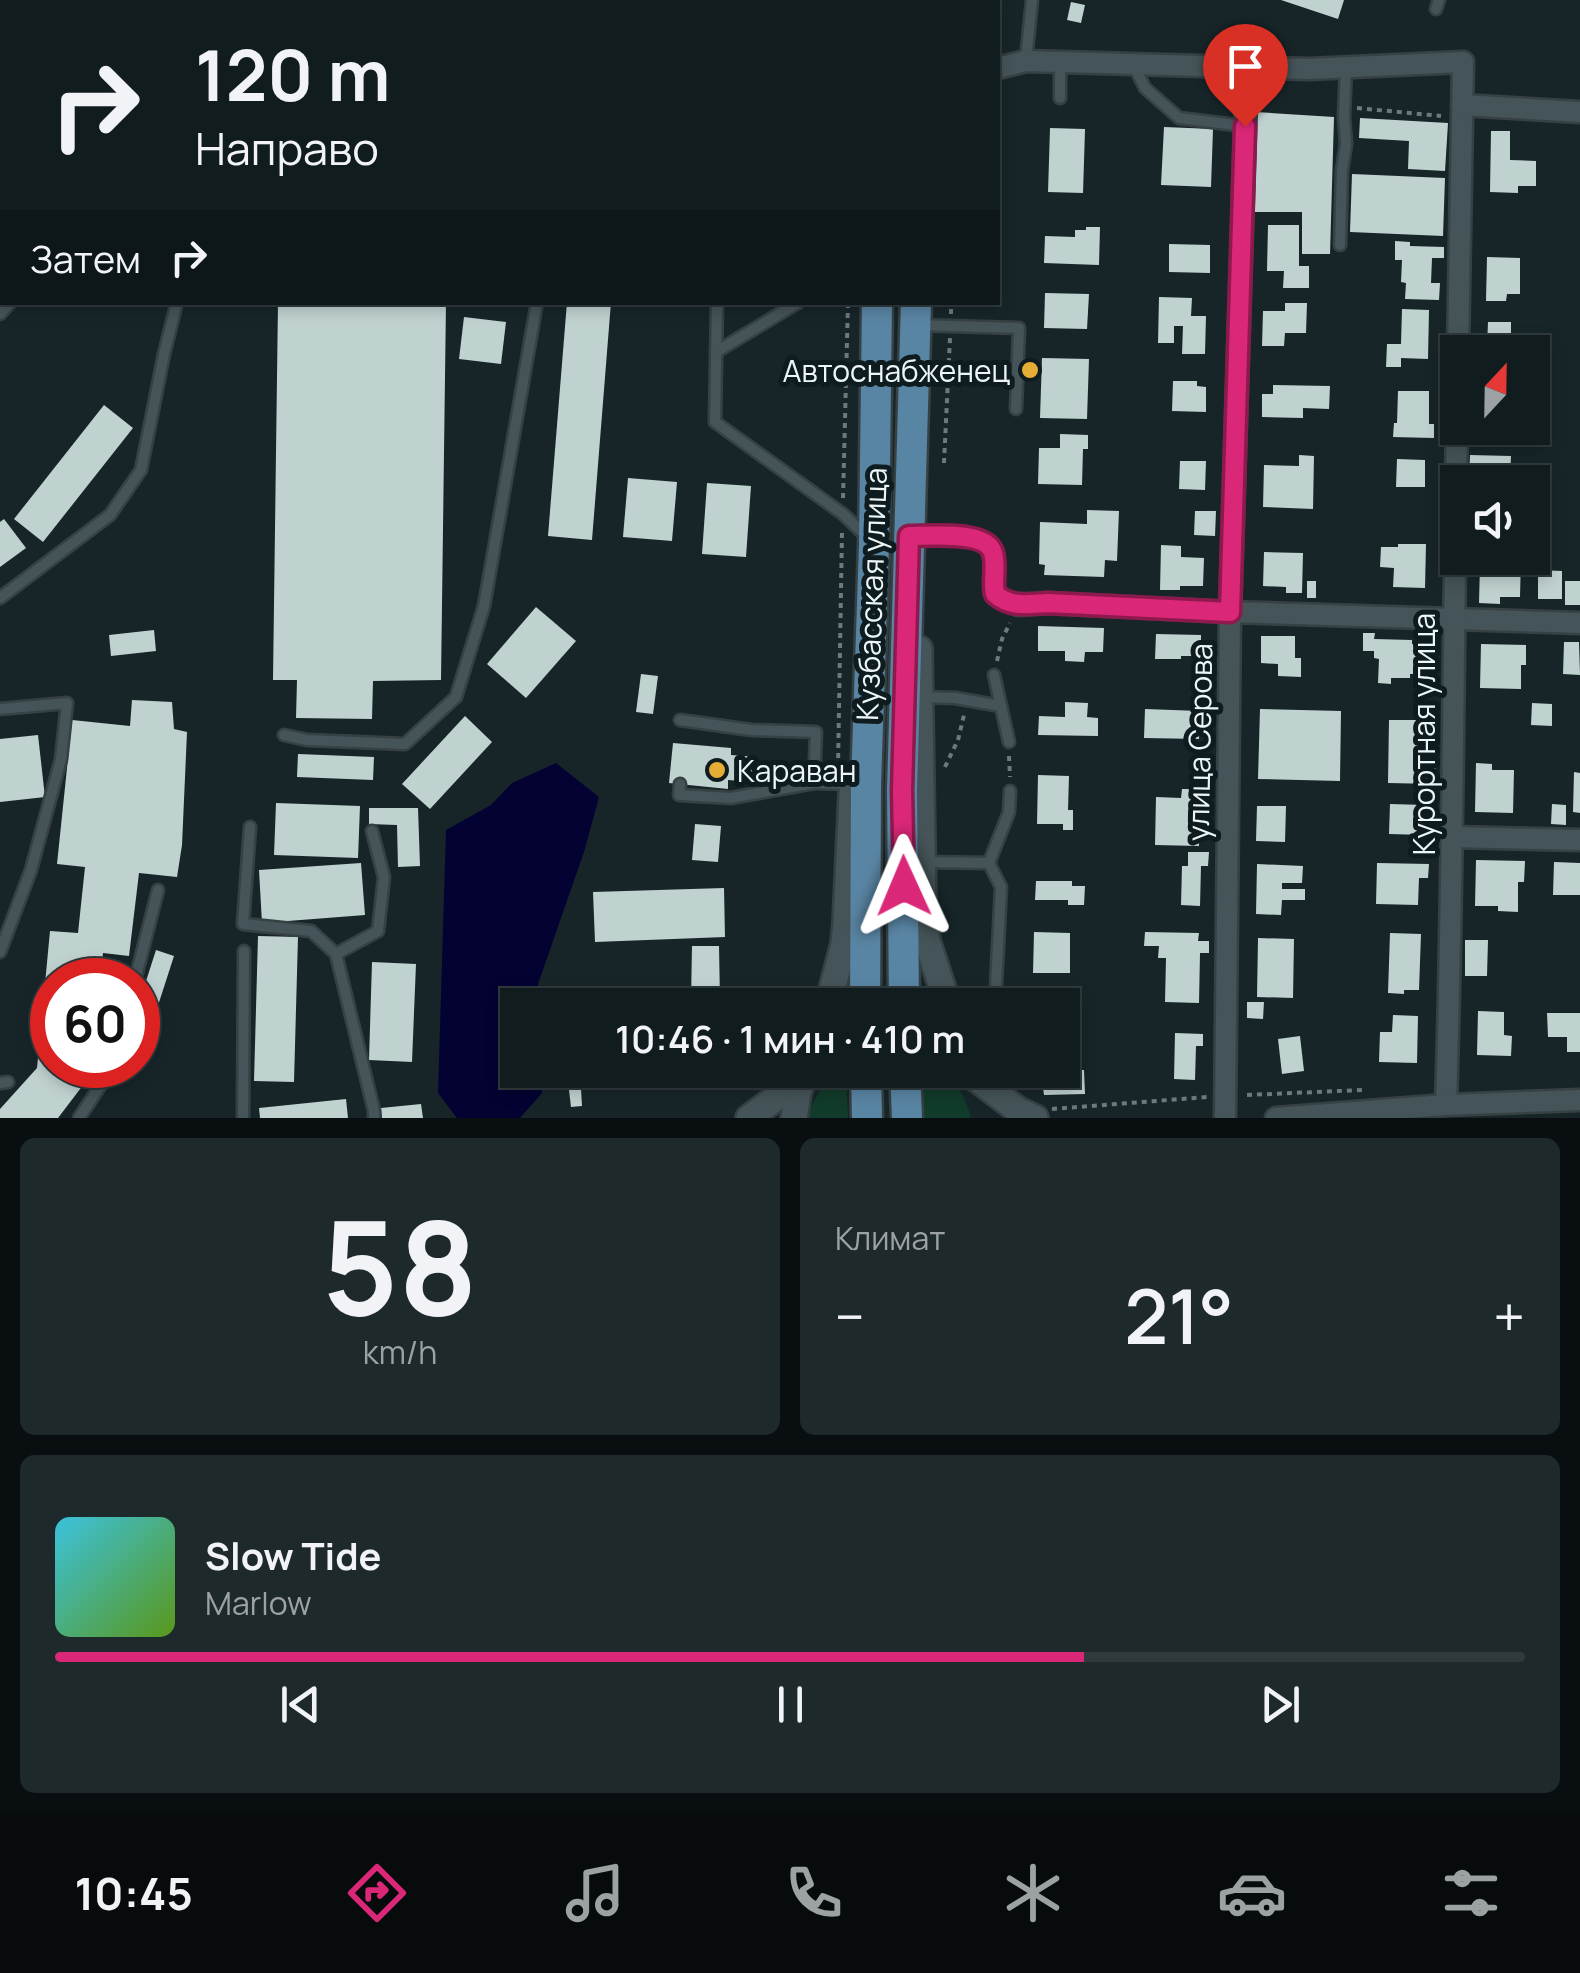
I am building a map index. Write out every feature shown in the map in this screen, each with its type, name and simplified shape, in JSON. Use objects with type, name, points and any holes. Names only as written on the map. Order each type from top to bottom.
[{"type":"main road","name":"Кузбасская улица","points":[[864,988],[852,790],[874,544],[876,305]]},
{"type":"main road","name":"Кузбасская улица","points":[[904,988],[902,790],[916,314]]},
{"type":"main road","points":[[867,1088],[868,1118]]},
{"type":"main road","points":[[906,1088],[907,1118]]},
{"type":"street","points":[[1000,68],[1026,62],[1309,69],[1462,62],[1458,335]]},
{"type":"street","name":"улица Серова","points":[[1225,1118],[1230,612],[1247,67]]},
{"type":"street","points":[[1462,111],[1580,112]]},
{"type":"street","name":"Курортная улица","points":[[1446,1104],[1454,837],[1456,445]]},
{"type":"street","points":[[909,543],[921,697],[923,909],[927,941],[942,988]]},
{"type":"street","points":[[1018,605],[1580,622]]},
{"type":"street","points":[[832,988],[844,944],[852,790]]},
{"type":"street","points":[[1454,837],[1580,840]]},
{"type":"street","points":[[750,1118],[788,1088]]},
{"type":"street","points":[[794,1118],[803,1088]]},
{"type":"street","points":[[977,1088],[985,1106],[985,1118]]},
{"type":"street","points":[[989,1088],[1035,1118]]},
{"type":"street","points":[[1276,1118],[1446,1104],[1580,1100]]},
{"type":"lane","points":[[1026,62],[1032,0]]},
{"type":"lane","points":[[1060,62],[1060,98]]},
{"type":"lane","points":[[1133,64],[1145,88],[1179,118],[1245,126]]},
{"type":"lane","points":[[1340,245],[1346,66]]},
{"type":"lane","points":[[0,598],[110,515],[141,470],[176,305]]},
{"type":"lane","points":[[284,736],[405,744],[456,698],[484,606],[536,305]]},
{"type":"lane","points":[[718,305],[715,422],[842,514],[874,544]]},
{"type":"lane","points":[[716,352],[795,305]]},
{"type":"lane","points":[[916,314],[1019,328],[1016,409]]},
{"type":"lane","points":[[909,543],[973,537],[987,543],[993,551],[995,594],[1004,602],[1018,605]]},
{"type":"lane","points":[[994,675],[1009,742]]},
{"type":"lane","points":[[921,697],[1001,706]]},
{"type":"lane","points":[[0,709],[67,702],[61,759],[32,870],[0,952]]},
{"type":"lane","points":[[680,720],[752,730],[816,732],[814,783]]},
{"type":"lane","points":[[680,784],[680,795],[731,798],[814,783],[852,790]]},
{"type":"lane","points":[[996,988],[1001,886],[989,863],[1009,812],[1010,791]]},
{"type":"lane","points":[[250,827],[243,924],[311,931],[336,954],[374,1118]]},
{"type":"lane","points":[[336,954],[378,932],[384,877],[372,831]]},
{"type":"lane","points":[[922,862],[989,863]]},
{"type":"lane","points":[[141,958],[158,890]]},
{"type":"lane","points":[[244,951],[244,1118]]},
{"type":"lane","points":[[79,1118],[99,1088]]},
{"type":"path","points":[[1356,108],[1462,111]]},
{"type":"path","points":[[848,305],[842,514],[852,790]]},
{"type":"path","points":[[944,463],[951,305]]},
{"type":"path","points":[[994,675],[1002,639]]},
{"type":"path","points":[[940,774],[958,740],[971,701]]},
{"type":"path","points":[[1009,742],[1010,791]]},
{"type":"green space","points":[[847,1088],[848,1118],[807,1118],[821,1090]]},
{"type":"green space","points":[[919,1088],[957,1088],[971,1118],[920,1118]]},
{"type":"shaded area","points":[[556,763],[599,797],[538,988],[500,988],[500,1088],[542,1088],[542,1093],[520,1118],[457,1118],[438,1093],[446,830],[491,805],[512,783]]},
{"type":"building","points":[[1281,0],[1344,0],[1338,19]]},
{"type":"building","points":[[1071,2],[1085,5],[1081,23],[1067,20]]},
{"type":"building","points":[[1256,112],[1334,117],[1330,254],[1302,254],[1302,212],[1252,212]]},
{"type":"building","points":[[1360,118],[1448,123],[1445,171],[1408,169],[1409,141],[1359,138]]},
{"type":"building","points":[[1164,127],[1213,129],[1211,187],[1161,185]]},
{"type":"building","points":[[1050,128],[1085,129],[1083,193],[1048,192]]},
{"type":"building","points":[[1491,131],[1510,131],[1510,160],[1536,161],[1536,186],[1518,186],[1518,193],[1490,192]]},
{"type":"building","points":[[1352,174],[1445,178],[1443,236],[1350,232]]},
{"type":"building","points":[[1268,225],[1299,225],[1299,266],[1309,266],[1309,288],[1283,288],[1284,271],[1267,271]]},
{"type":"building","points":[[1100,227],[1099,265],[1044,263],[1045,236],[1075,237],[1075,230]]},
{"type":"building","points":[[1395,241],[1410,242],[1410,246],[1444,247],[1444,258],[1432,258],[1431,283],[1440,283],[1439,300],[1405,299],[1406,283],[1401,282],[1402,260],[1395,260]]},
{"type":"building","points":[[1169,244],[1210,245],[1210,273],[1169,272]]},
{"type":"building","points":[[1487,257],[1520,258],[1520,294],[1507,294],[1506,301],[1486,301]]},
{"type":"building","points":[[1045,293],[1089,294],[1087,329],[1044,328]]},
{"type":"building","points":[[1159,297],[1192,298],[1191,316],[1206,316],[1205,354],[1182,354],[1183,326],[1174,326],[1174,343],[1158,343]]},
{"type":"building","points":[[1285,303],[1307,303],[1306,333],[1285,333],[1284,346],[1262,346],[1263,311],[1285,311]]},
{"type":"building","points":[[278,305],[446,305],[441,680],[373,681],[372,719],[296,718],[297,680],[273,680]]},
{"type":"building","points":[[567,305],[611,305],[592,540],[548,536]]},
{"type":"building","points":[[1402,309],[1429,310],[1428,359],[1401,358],[1401,367],[1386,367],[1387,344],[1401,344]]},
{"type":"building","points":[[464,317],[506,322],[501,364],[459,359]]},
{"type":"building","points":[[1488,322],[1511,322],[1511,335],[1487,335]]},
{"type":"building","points":[[1042,358],[1089,359],[1087,419],[1040,418]]},
{"type":"building","points":[[1173,381],[1197,381],[1197,386],[1206,387],[1206,412],[1172,411]]},
{"type":"building","points":[[1273,385],[1330,386],[1329,409],[1303,408],[1303,418],[1262,417],[1262,394],[1273,394]]},
{"type":"building","points":[[1398,391],[1429,391],[1429,424],[1434,424],[1434,438],[1393,437]]},
{"type":"building","points":[[104,405],[133,428],[43,542],[14,519]]},
{"type":"building","points":[[1060,434],[1088,435],[1088,449],[1083,449],[1082,485],[1038,484],[1039,448],[1060,448]]},
{"type":"building","points":[[1299,455],[1314,456],[1313,509],[1263,507],[1264,465],[1299,466]]},
{"type":"building","points":[[1470,455],[1511,456],[1511,465],[1470,465]]},
{"type":"building","points":[[1397,459],[1425,460],[1425,487],[1396,487]]},
{"type":"building","points":[[1180,461],[1206,461],[1205,490],[1179,489]]},
{"type":"building","points":[[628,478],[677,482],[672,541],[623,537]]},
{"type":"building","points":[[707,483],[751,486],[746,557],[702,554]]},
{"type":"building","points":[[1087,510],[1119,511],[1117,561],[1105,560],[1104,577],[1044,575],[1045,565],[1039,564],[1040,522],[1087,524]]},
{"type":"building","points":[[1195,511],[1216,511],[1215,536],[1194,535]]},
{"type":"building","points":[[4,519],[26,548],[0,567],[0,522]]},
{"type":"building","points":[[1426,544],[1425,588],[1393,587],[1394,568],[1380,567],[1381,547]]},
{"type":"building","points":[[1161,545],[1181,546],[1181,557],[1204,558],[1203,586],[1160,590]]},
{"type":"building","points":[[1264,552],[1303,553],[1302,593],[1286,593],[1286,587],[1263,586]]},
{"type":"building","points":[[1562,571],[1562,599],[1538,599],[1538,575]]},
{"type":"building","points":[[1480,575],[1521,575],[1520,597],[1500,597],[1500,604],[1479,603]]},
{"type":"building","points":[[1307,581],[1316,581],[1316,598],[1307,598]]},
{"type":"building","points":[[1565,581],[1580,581],[1580,605],[1565,605]]},
{"type":"building","points":[[536,607],[576,641],[526,698],[487,664]]},
{"type":"building","points":[[1038,626],[1104,628],[1103,652],[1085,652],[1084,662],[1065,661],[1065,651],[1038,651]]},
{"type":"building","points":[[154,630],[156,651],[111,656],[109,635]]},
{"type":"building","points":[[1363,633],[1375,633],[1374,639],[1425,644],[1424,674],[1391,678],[1391,684],[1378,683],[1379,659],[1374,658],[1374,651],[1363,651]]},
{"type":"building","points":[[1156,634],[1201,635],[1201,656],[1155,659]]},
{"type":"building","points":[[1261,636],[1295,636],[1295,658],[1301,658],[1301,677],[1278,676],[1278,664],[1261,663]]},
{"type":"building","points":[[1564,642],[1579,642],[1580,675],[1563,674]]},
{"type":"building","points":[[1481,644],[1526,645],[1521,689],[1480,688]]},
{"type":"building","points":[[641,674],[658,676],[653,714],[636,712]]},
{"type":"building","points":[[132,700],[172,702],[174,729],[187,732],[177,877],[139,873],[129,956],[103,953],[102,958],[47,958],[50,931],[78,933],[85,867],[57,864],[72,720],[130,726]]},
{"type":"building","points":[[1065,702],[1088,703],[1087,717],[1098,718],[1098,736],[1038,735],[1039,716],[1065,717]]},
{"type":"building","points":[[1532,703],[1552,704],[1552,726],[1531,725]]},
{"type":"building","points":[[1145,709],[1200,711],[1199,739],[1144,738]]},
{"type":"building","points":[[1260,709],[1341,711],[1340,781],[1258,779]]},
{"type":"building","points":[[465,716],[492,742],[430,809],[402,784]]},
{"type":"building","points":[[1389,720],[1419,720],[1418,749],[1436,749],[1435,784],[1388,783]]},
{"type":"building","points":[[38,735],[45,797],[0,802],[0,739]]},
{"type":"building","points":[[673,743],[731,748],[731,755],[757,757],[755,782],[728,780],[728,789],[669,783]]},
{"type":"building","points":[[298,754],[374,757],[373,780],[297,777]]},
{"type":"building","points":[[1476,763],[1492,764],[1492,770],[1514,770],[1513,813],[1475,812]]},
{"type":"building","points":[[1574,772],[1580,773],[1580,813],[1573,812]]},
{"type":"building","points":[[1038,775],[1069,776],[1068,810],[1073,810],[1073,830],[1063,830],[1063,824],[1037,824]]},
{"type":"building","points":[[1182,789],[1200,789],[1199,846],[1155,845],[1156,797],[1181,798]]},
{"type":"building","points":[[276,803],[360,806],[358,858],[274,855]]},
{"type":"building","points":[[1390,804],[1425,805],[1424,835],[1389,834]]},
{"type":"building","points":[[1552,804],[1566,805],[1566,825],[1551,824]]},
{"type":"building","points":[[1257,806],[1286,806],[1285,842],[1256,841]]},
{"type":"building","points":[[369,808],[418,808],[420,866],[398,867],[397,825],[369,824]]},
{"type":"building","points":[[695,824],[721,826],[718,862],[692,860]]},
{"type":"building","points":[[1188,852],[1209,852],[1208,866],[1201,866],[1200,906],[1181,905],[1182,866],[1188,866]]},
{"type":"building","points":[[1476,860],[1525,861],[1524,882],[1518,882],[1518,912],[1498,911],[1498,906],[1475,906]]},
{"type":"building","points":[[1554,862],[1580,863],[1580,895],[1553,895]]},
{"type":"building","points":[[361,863],[365,915],[262,923],[259,870]]},
{"type":"building","points":[[1377,863],[1429,864],[1428,878],[1419,878],[1418,905],[1376,904]]},
{"type":"building","points":[[1257,864],[1303,866],[1302,883],[1282,883],[1282,889],[1305,889],[1305,900],[1282,900],[1281,915],[1256,914]]},
{"type":"building","points":[[1036,881],[1072,881],[1072,886],[1085,886],[1084,905],[1068,905],[1068,900],[1035,900]]},
{"type":"building","points":[[724,888],[725,937],[595,942],[593,892]]},
{"type":"building","points":[[1034,932],[1070,933],[1070,973],[1033,973]]},
{"type":"building","points":[[1145,932],[1199,933],[1198,941],[1209,941],[1209,953],[1200,953],[1199,1003],[1165,1002],[1166,958],[1158,958],[1159,946],[1144,946]]},
{"type":"building","points":[[1390,933],[1421,934],[1419,990],[1388,993]]},
{"type":"building","points":[[258,936],[298,937],[294,1082],[254,1081]]},
{"type":"building","points":[[1258,938],[1294,939],[1293,998],[1257,997]]},
{"type":"building","points":[[1465,940],[1488,940],[1487,976],[1465,976]]},
{"type":"building","points":[[692,946],[719,946],[720,988],[691,988]]},
{"type":"building","points":[[156,950],[174,956],[160,999],[160,958],[153,958]]},
{"type":"building","points":[[372,962],[416,964],[412,1062],[369,1060]]},
{"type":"building","points":[[1247,1002],[1264,1002],[1263,1019],[1247,1018]]},
{"type":"building","points":[[1478,1011],[1504,1012],[1504,1035],[1512,1036],[1511,1056],[1477,1055]]},
{"type":"building","points":[[1547,1013],[1580,1013],[1580,1052],[1567,1052],[1567,1037],[1548,1037]]},
{"type":"building","points":[[1393,1015],[1418,1016],[1417,1063],[1379,1062],[1380,1032],[1392,1032]]},
{"type":"building","points":[[1175,1033],[1203,1034],[1203,1046],[1196,1046],[1195,1080],[1174,1079]]},
{"type":"building","points":[[1300,1036],[1304,1071],[1282,1074],[1278,1039]]},
{"type":"building","points":[[1080,1070],[1084,1070],[1085,1094],[1044,1095],[1043,1088],[1080,1088]]},
{"type":"building","points":[[30,1076],[30,1088],[81,1088],[58,1118],[0,1118],[0,1109]]},
{"type":"building","points":[[581,1089],[582,1106],[571,1107],[569,1090]]},
{"type":"building","points":[[346,1099],[348,1118],[260,1118],[259,1108]]},
{"type":"building","points":[[421,1104],[423,1118],[382,1118],[381,1108]]},
{"type":"place","name":"Автоснабженец","points":[[1030,370]]},
{"type":"place","name":"Караван","points":[[717,770]]},
{"type":"route","points":[[904,886],[902,790],[909,536],[973,537],[987,543],[993,551],[995,594],[1004,602],[1230,612],[1245,126]]}]
